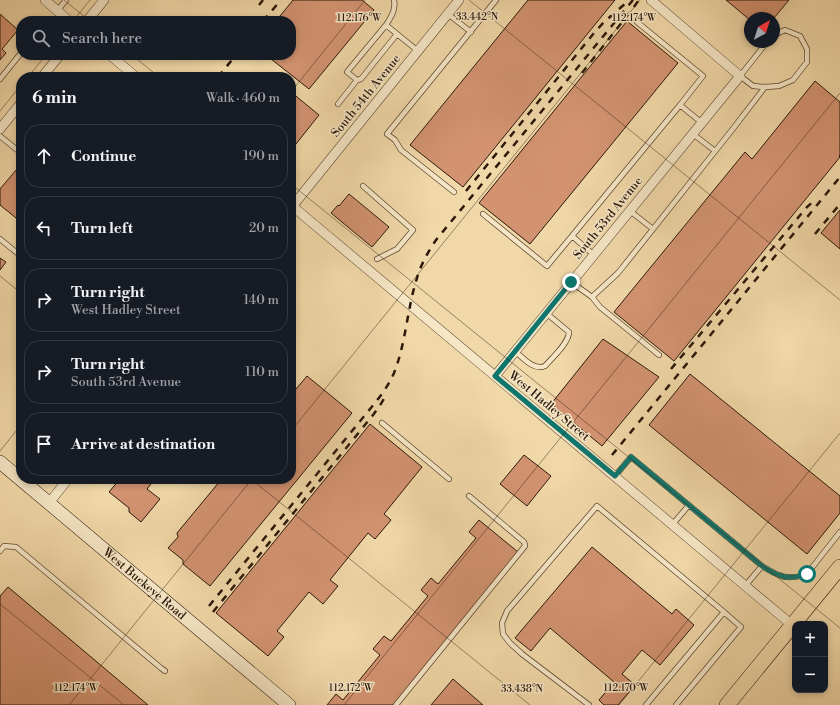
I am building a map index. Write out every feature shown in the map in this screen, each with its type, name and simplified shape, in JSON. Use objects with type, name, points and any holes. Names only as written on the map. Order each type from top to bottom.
[{"type":"main road","name":"West Buckeye Road","points":[[0,462],[16,475]]},
{"type":"main road","name":"West Buckeye Road","points":[[26,484],[289,705]]},
{"type":"main road","points":[[795,621],[840,567]]},
{"type":"main road","points":[[726,705],[792,625]]},
{"type":"street","points":[[45,0],[63,16]]},
{"type":"street","points":[[91,16],[104,0]]},
{"type":"street","name":"South 54th Avenue","points":[[296,201],[459,0]]},
{"type":"street","points":[[651,0],[740,76]]},
{"type":"street","points":[[45,72],[52,60]]},
{"type":"street","points":[[116,60],[130,72]]},
{"type":"street","name":"South 53rd Avenue","points":[[495,376],[740,76]]},
{"type":"street","points":[[0,129],[16,109]]},
{"type":"street","name":"West Hadley Street","points":[[296,211],[792,625]]},
{"type":"street","points":[[49,503],[64,484]]},
{"type":"lane","points":[[57,11],[66,0]]},
{"type":"lane","points":[[357,80],[347,72],[392,16],[395,5],[394,0]]},
{"type":"lane","points":[[454,192],[401,150],[395,140],[387,134],[496,0]]},
{"type":"lane","points":[[448,14],[471,32]]},
{"type":"lane","points":[[483,214],[547,266],[680,105],[703,76],[637,22]]},
{"type":"lane","points":[[386,25],[418,51]]},
{"type":"lane","points":[[762,48],[740,76],[753,86],[765,87],[779,86],[793,80],[807,62],[807,48],[800,36],[785,30],[780,32]]},
{"type":"lane","points":[[338,104],[357,80],[361,79],[397,34]]},
{"type":"lane","points":[[0,79],[16,59]]},
{"type":"lane","points":[[592,297],[618,273],[765,87]]},
{"type":"lane","points":[[680,105],[702,123]]},
{"type":"lane","points":[[693,134],[715,151]]},
{"type":"lane","points":[[0,136],[16,149]]},
{"type":"lane","points":[[362,186],[413,230],[397,249],[377,259]]},
{"type":"lane","points":[[630,211],[653,229]]},
{"type":"lane","points":[[572,236],[594,255]]},
{"type":"lane","points":[[0,239],[16,252]]},
{"type":"lane","points":[[571,282],[592,297],[600,307],[660,355]]},
{"type":"lane","points":[[515,351],[535,367],[542,368],[566,341],[569,336],[569,332],[546,313]]},
{"type":"lane","points":[[382,423],[449,479]]},
{"type":"lane","points":[[615,476],[631,457],[762,566],[780,576],[790,577],[807,574],[840,532]]},
{"type":"lane","points":[[396,705],[526,545],[469,496]]},
{"type":"lane","points":[[672,525],[689,505]]},
{"type":"lane","points":[[589,705],[522,654],[510,643],[504,634],[502,623],[507,611],[598,506],[741,627],[676,705]]},
{"type":"lane","points":[[0,551],[4,546],[16,547],[165,670]]},
{"type":"lane","points":[[745,586],[762,566]]},
{"type":"lane","points":[[646,705],[724,612]]},
{"type":"building","points":[[293,0],[362,0],[374,10],[309,89],[296,79],[296,72],[288,72],[272,60],[296,60],[296,16],[280,16]]},
{"type":"building","points":[[528,0],[615,0],[463,187],[410,145]]},
{"type":"building","points":[[726,0],[789,0],[779,12],[744,12],[744,15]]},
{"type":"building","points":[[0,14],[16,28],[16,32],[2,49],[6,53],[0,60]]},
{"type":"building","points":[[627,21],[678,63],[530,244],[479,203]]},
{"type":"building","points":[[815,81],[840,102],[840,157],[674,361],[614,312],[745,152],[752,159]]},
{"type":"building","points":[[296,96],[319,115],[296,144]]},
{"type":"building","points":[[16,170],[16,218],[0,205],[0,189]]},
{"type":"building","points":[[349,194],[389,227],[372,247],[331,213]]},
{"type":"building","points":[[840,210],[840,249],[821,233]]},
{"type":"building","points":[[0,258],[6,262],[0,270]]},
{"type":"building","points":[[603,339],[659,377],[602,446],[551,404]]},
{"type":"building","points":[[690,374],[840,496],[840,513],[807,554],[649,425]]},
{"type":"building","points":[[307,376],[352,413],[296,481],[296,389]]},
{"type":"building","points":[[370,424],[422,467],[384,514],[391,520],[375,539],[368,533],[330,580],[338,586],[323,604],[309,592],[277,631],[284,637],[268,656],[216,613]]},
{"type":"building","points":[[524,455],[551,476],[527,506],[500,484]]},
{"type":"building","points":[[116,484],[151,484],[147,489],[160,499],[141,522],[129,512],[129,508],[109,492]]},
{"type":"building","points":[[218,484],[294,484],[210,586],[183,564],[183,560],[168,548],[178,537],[177,533]]},
{"type":"building","points":[[479,520],[518,552],[393,705],[327,705],[336,694],[343,700],[380,655],[373,649],[384,636],[391,641],[428,596],[421,590],[431,578],[438,584],[476,538],[469,532]]},
{"type":"building","points":[[592,547],[672,614],[676,609],[694,625],[660,665],[642,650],[622,674],[635,685],[618,705],[604,705],[599,700],[614,682],[550,628],[531,651],[515,638]]},
{"type":"building","points":[[8,587],[148,705],[0,705],[0,596]]},
{"type":"building","points":[[453,679],[483,705],[431,705]]},
{"type":"railway","points":[[259,5],[263,0]]},
{"type":"railway","points":[[267,16],[281,0]]},
{"type":"railway","points":[[209,606],[386,388],[392,378],[398,362],[419,273],[425,258],[436,240],[633,0]]},
{"type":"railway","points":[[582,73],[639,0]]},
{"type":"railway","points":[[466,191],[594,33],[626,3]]},
{"type":"railway","points":[[222,72],[232,60]]},
{"type":"railway","points":[[612,455],[840,177]]},
{"type":"railway","points":[[671,369],[807,207],[815,200]]},
{"type":"railway","points":[[815,234],[840,204]]},
{"type":"railway","points":[[213,612],[373,415],[385,397]]},
{"type":"route","points":[[571,282],[495,376],[615,476],[631,457],[762,566],[780,576],[790,577],[807,574]]}]
